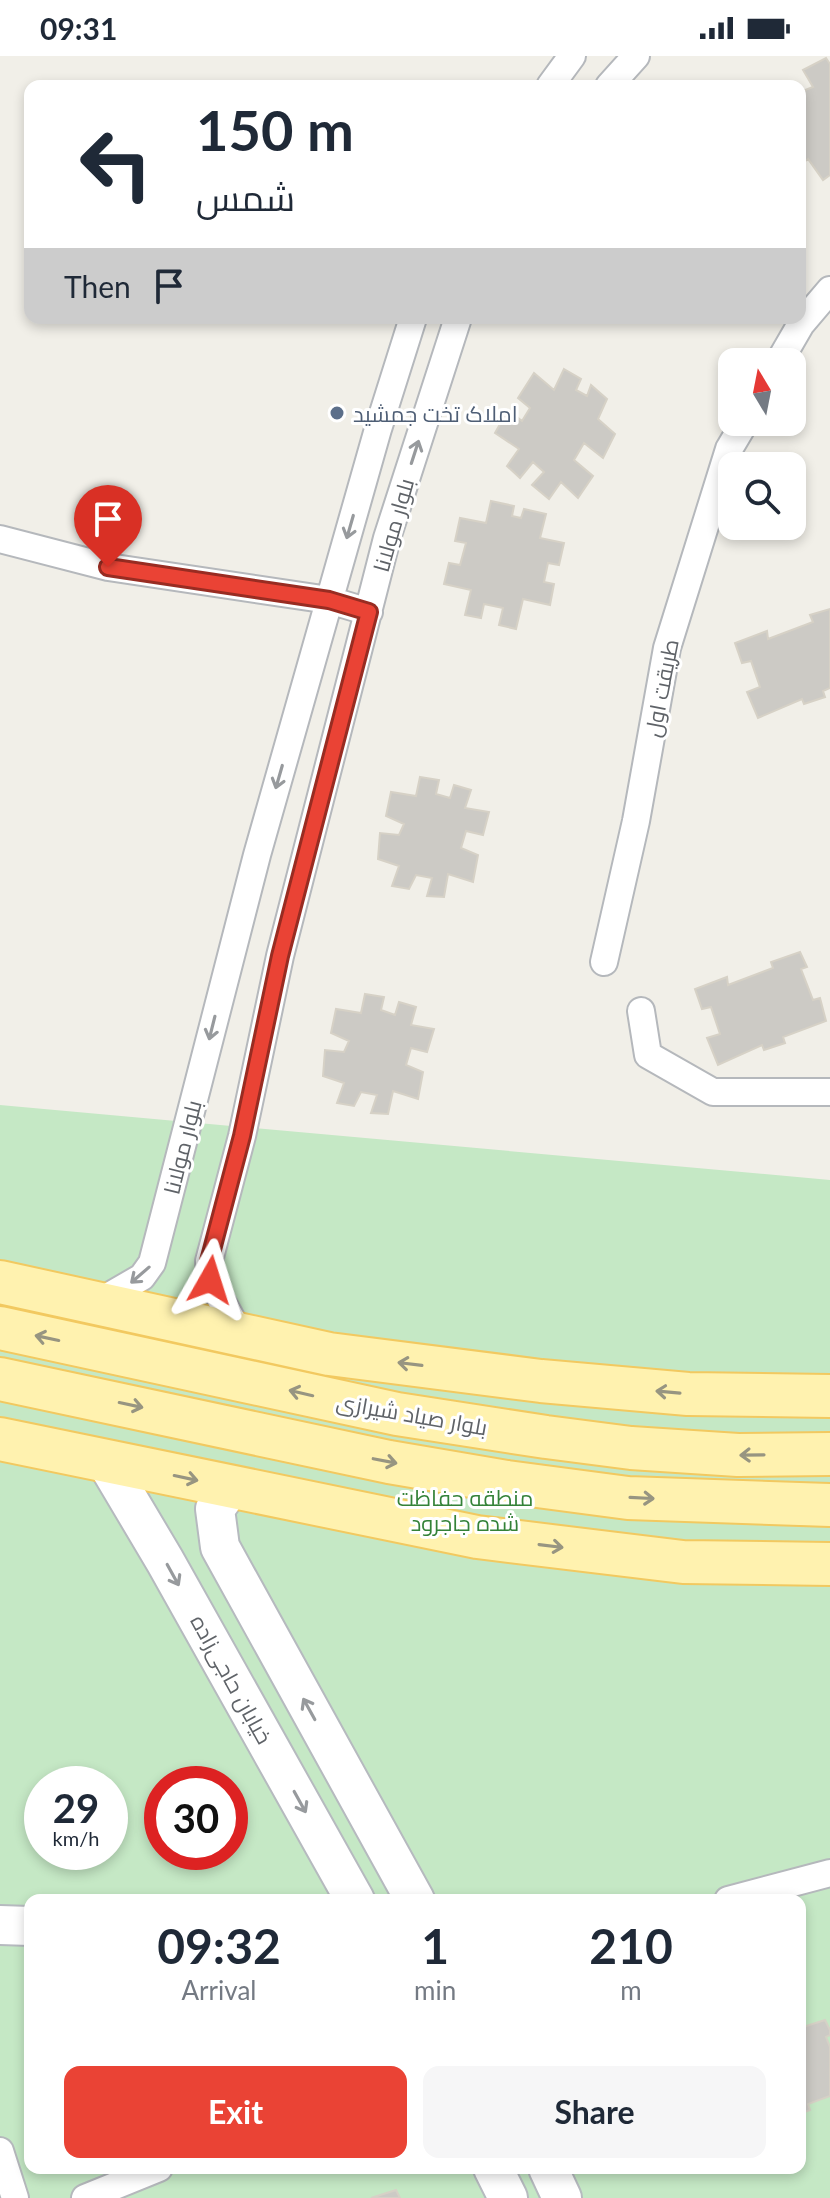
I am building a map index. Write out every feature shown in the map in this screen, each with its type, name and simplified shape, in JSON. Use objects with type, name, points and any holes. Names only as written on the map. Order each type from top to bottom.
[{"type":"main road","points":[[0,1282],[329,1354],[541,1381],[688,1394],[830,1396]]},
{"type":"main road","name":"بلوار صیاد شیرازی","points":[[0,1328],[397,1414],[531,1435],[631,1448],[738,1455],[830,1454]]},
{"type":"main road","points":[[0,1379],[389,1462],[507,1482],[628,1498],[830,1505]]},
{"type":"main road","points":[[0,1439],[477,1537],[683,1562],[830,1564]]},
{"type":"street","points":[[554,80],[572,56]]},
{"type":"street","points":[[614,80],[636,56]]},
{"type":"street","points":[[806,318],[830,290]]},
{"type":"street","name":"بلوار مولانا","points":[[97,1303],[142,1277],[152,1263],[257,855],[411,324]]},
{"type":"street","name":"بلوار مولانا","points":[[241,1336],[210,1280],[209,1261],[242,1136],[280,956],[387,538],[456,324]]},
{"type":"street","points":[[787,348],[801,324]]},
{"type":"street","name":"طریقت اول","points":[[604,962],[636,821],[667,648],[729,449],[737,436]]},
{"type":"street","points":[[0,540],[108,567],[329,600],[369,612]]},
{"type":"street","points":[[641,1011],[648,1055],[713,1092],[830,1092]]},
{"type":"street","name":"خیابان حاجی‌زاده","points":[[105,1460],[352,1894]]},
{"type":"street","points":[[231,1487],[215,1509],[220,1547],[412,1894]]},
{"type":"street","points":[[751,1894],[830,1873]]},
{"type":"street","points":[[0,1925],[24,1926]]},
{"type":"street","points":[[0,2151],[15,2198]]},
{"type":"street","points":[[85,2198],[144,2174]]},
{"type":"street","points":[[496,2174],[508,2198]]},
{"type":"street","points":[[551,2174],[562,2198]]},
{"type":"green space","name":"منطقه حفاظت شده جاجرود","points":[[0,1105],[830,1180],[830,2198],[0,2198]]},
{"type":"building","points":[[826,58],[830,64],[830,175],[823,180],[808,159],[806,160],[806,90],[813,87],[803,70]]},
{"type":"building","points":[[564,369],[581,379],[576,390],[587,396],[591,385],[607,399],[598,419],[615,434],[603,458],[584,443],[574,460],[593,476],[578,498],[561,482],[549,499],[532,485],[544,472],[533,462],[520,478],[507,466],[519,449],[495,433],[508,410],[522,421],[530,408],[518,398],[534,373],[554,390]]},
{"type":"building","points":[[491,501],[514,506],[512,516],[521,518],[524,509],[546,514],[540,538],[564,543],[559,565],[548,563],[544,582],[554,584],[550,605],[523,599],[516,629],[499,625],[503,608],[484,604],[481,618],[465,615],[471,590],[444,584],[449,563],[460,565],[466,543],[455,541],[460,518],[486,523]]},
{"type":"building","points":[[830,609],[830,688],[823,691],[825,697],[804,704],[802,699],[758,718],[747,692],[760,687],[751,661],[742,663],[735,643],[767,631],[768,639],[813,622],[810,615]]},
{"type":"building","points":[[420,777],[439,780],[436,794],[450,798],[454,785],[471,790],[465,808],[489,812],[483,835],[466,831],[461,848],[478,855],[473,882],[448,874],[444,897],[427,896],[432,878],[416,875],[409,889],[392,886],[399,866],[378,859],[380,833],[399,835],[404,824],[386,816],[391,792],[416,796]]},
{"type":"building","points":[[800,952],[807,967],[801,969],[813,1000],[820,998],[826,1021],[783,1037],[785,1043],[764,1050],[762,1045],[718,1065],[707,1038],[720,1034],[711,1007],[702,1009],[695,989],[727,977],[728,985],[773,968],[771,962]]},
{"type":"building","points":[[365,994],[384,997],[381,1010],[395,1015],[399,1002],[416,1007],[411,1025],[434,1029],[427,1052],[411,1048],[406,1065],[423,1072],[418,1099],[393,1091],[388,1114],[371,1113],[377,1095],[361,1092],[354,1106],[337,1103],[344,1083],[323,1076],[325,1050],[344,1052],[349,1041],[331,1033],[336,1009],[361,1013]]},
{"type":"building","points":[[825,2020],[830,2030],[830,2035],[826,2037],[830,2047],[830,2096],[808,2104],[810,2110],[806,2112],[806,2026]]},
{"type":"building","points":[[396,2190],[400,2198],[371,2198]]},
{"type":"place","name":"املاک تخت جمشید","points":[[337,413]]},
{"type":"route","points":[[108,567],[329,600],[369,612],[280,956],[242,1136],[209,1261],[210,1280]]}]
